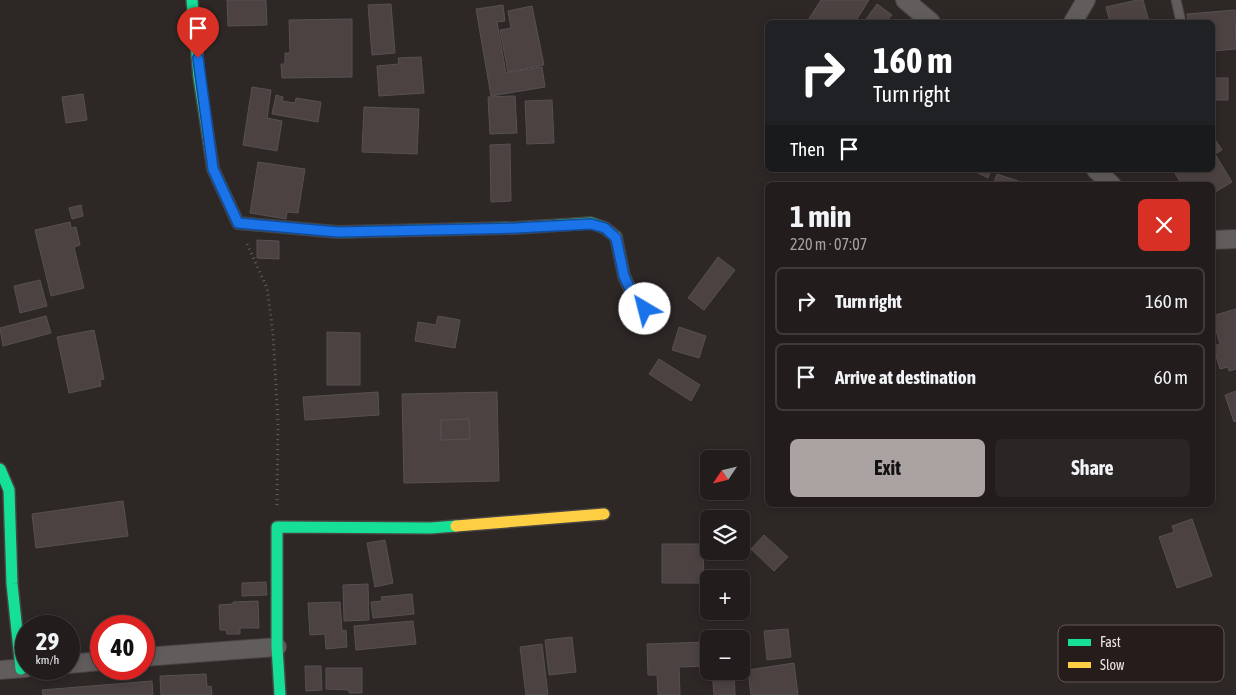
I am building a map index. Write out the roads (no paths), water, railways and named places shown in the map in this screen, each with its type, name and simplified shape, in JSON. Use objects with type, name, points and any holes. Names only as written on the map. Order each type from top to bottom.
[{"type":"street","points":[[192,0],[200,77],[213,169],[238,223],[338,232],[516,228],[591,224],[605,228],[616,238],[624,276],[634,298],[656,320]]},
{"type":"street","points":[[905,0],[930,20]]},
{"type":"street","points":[[1074,20],[1086,0]]},
{"type":"street","points":[[1098,172],[1109,182]]},
{"type":"street","points":[[1215,240],[1236,239]]},
{"type":"street","points":[[0,469],[9,490],[12,584],[16,615]]},
{"type":"street","points":[[280,695],[276,647],[277,528],[431,528],[604,514]]},
{"type":"street","points":[[155,656],[276,647]]},
{"type":"street","points":[[0,670],[15,669]]},
{"type":"lane","points":[[1176,0],[1181,20]]}]
